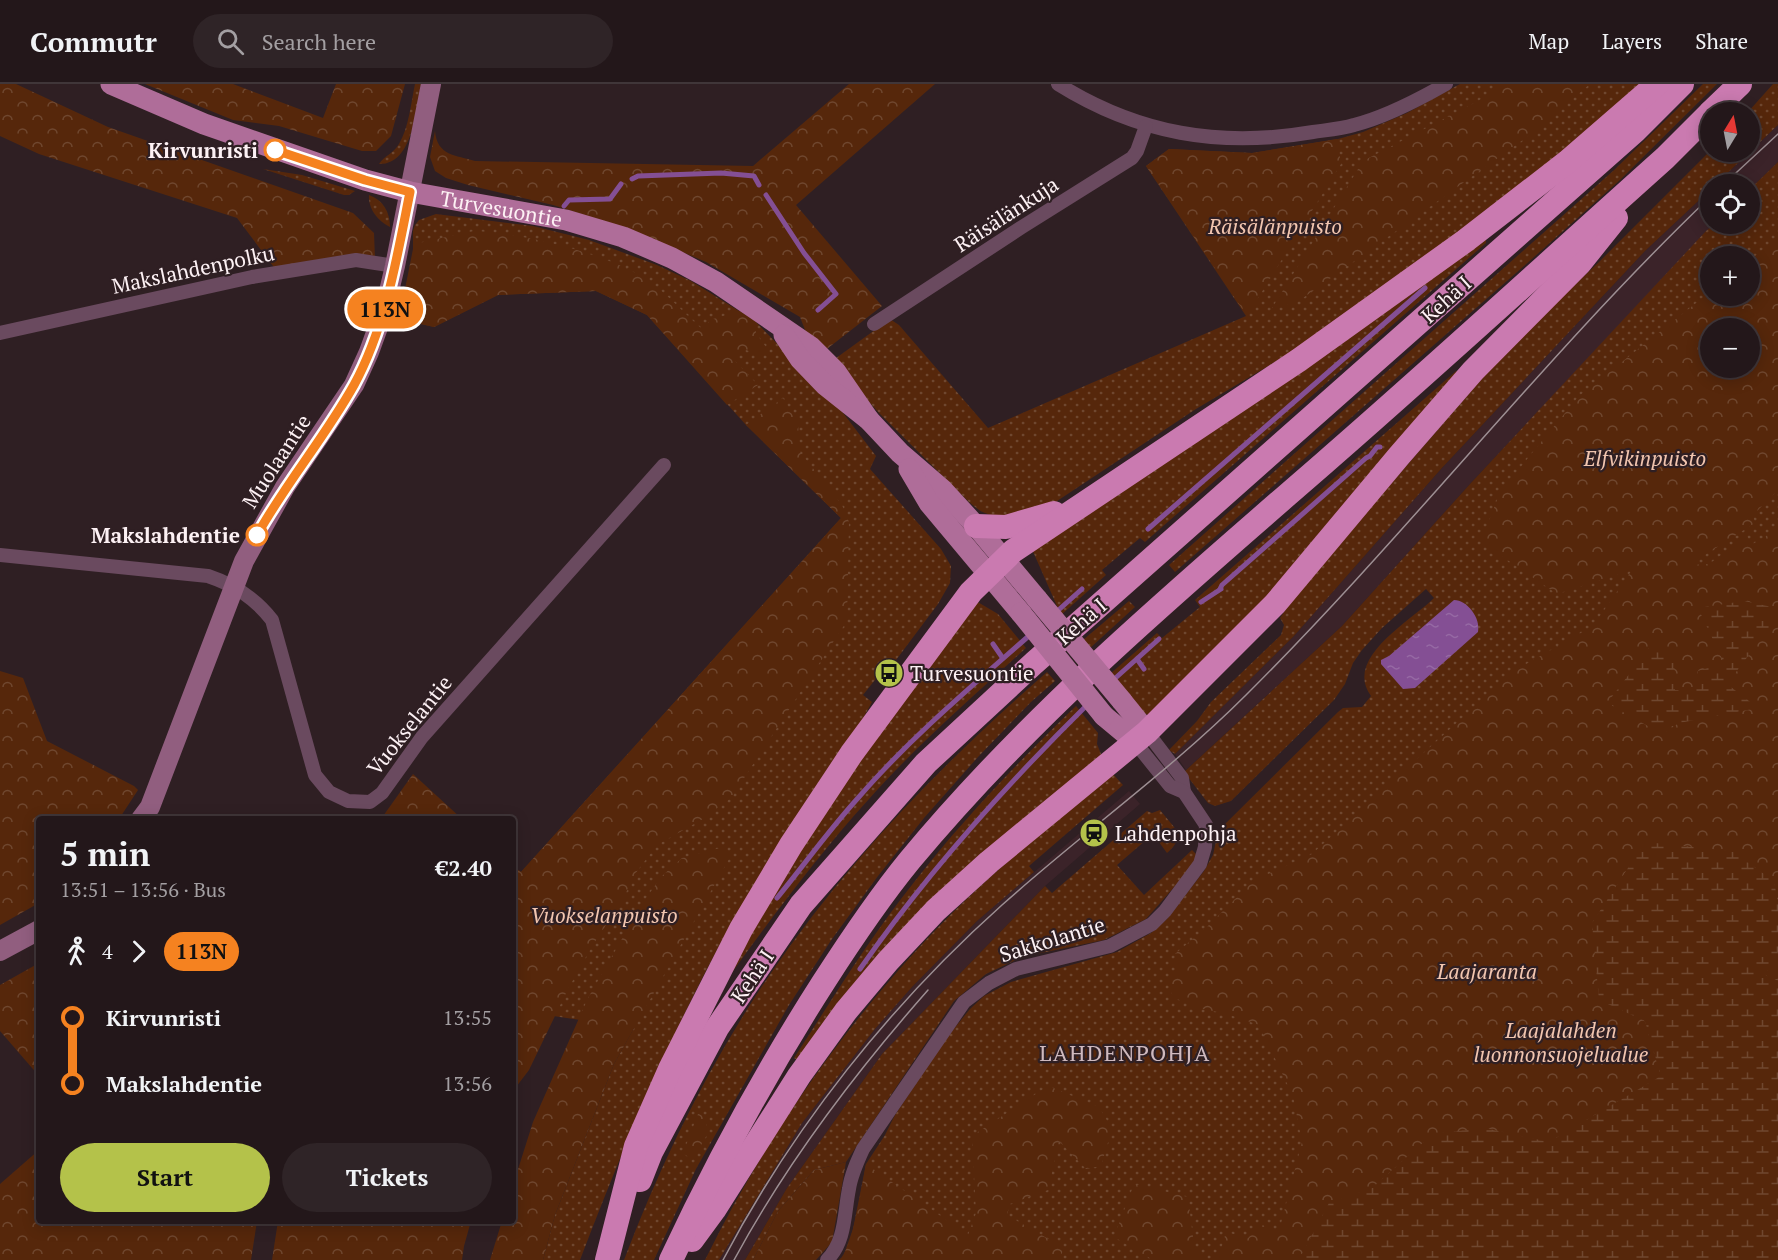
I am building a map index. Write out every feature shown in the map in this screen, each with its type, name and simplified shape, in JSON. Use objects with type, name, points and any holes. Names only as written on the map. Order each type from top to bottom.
[{"type":"highway","points":[[607,1260],[636,1146],[670,1069],[741,929],[791,845],[852,753],[971,591],[995,566],[1082,503],[1299,360],[1465,242],[1568,162],[1657,84]]},
{"type":"highway","name":"Kehä I","points":[[607,1260],[651,1152],[717,1028],[801,905],[926,763],[1034,663],[1635,131],[1682,84]]},
{"type":"highway","name":"Kehä I","points":[[1721,102],[1740,84]]},
{"type":"highway","name":"Kehä I","points":[[671,1260],[699,1201],[779,1052],[842,954],[908,863],[981,777],[1062,696],[1177,591],[1357,435],[1665,158],[1700,123]]},
{"type":"highway","points":[[678,1260],[714,1210],[799,1076],[846,1011],[888,961],[936,910],[1141,736],[1275,604],[1473,371],[1580,263],[1665,158]]},
{"type":"highway","points":[[976,526],[1006,527],[1040,519],[1082,503]]},
{"type":"main road","name":"Turvesuontie","points":[[111,84],[204,124],[365,180],[410,192],[549,216],[623,237],[672,258],[716,282],[811,347],[836,372],[869,420],[900,453],[943,490],[976,526],[995,566]]},
{"type":"main road","name":"Turvesuontie","points":[[900,453],[929,503],[964,543],[995,566],[1029,606],[1122,701],[1141,736]]},
{"type":"main road","name":"Turvesuontie","points":[[1029,606],[1104,716],[1141,736]]},
{"type":"street","name":"Muolaantie","points":[[143,816],[150,807],[234,585],[258,534],[285,487],[354,385],[369,352],[385,308],[395,266],[431,84]]},
{"type":"street","points":[[1058,84],[1122,117],[1146,126],[1215,138],[1279,138],[1363,123],[1391,112],[1446,84]]},
{"type":"street","name":"Räisälänkuja","points":[[874,324],[1132,158],[1146,126]]},
{"type":"street","name":"Makslahdenpolku","points":[[0,333],[246,278],[356,260],[395,266]]},
{"type":"street","name":"Vuokselantie","points":[[234,585],[256,601],[272,620],[315,775],[329,792],[348,801],[370,802],[382,793],[422,737],[664,465]]},
{"type":"street","points":[[0,555],[208,576],[234,585]]},
{"type":"street","name":"Sakkolantie","points":[[828,1260],[841,1236],[852,1175],[863,1149],[964,1002],[989,982],[1016,969],[1110,946],[1152,924],[1165,911],[1200,864],[1205,847],[1206,825],[1184,792],[1170,786],[1141,736]]},
{"type":"street","points":[[0,951],[36,932]]},
{"type":"shaded area","points":[[1778,125],[1778,162],[1760,179],[1760,174],[1727,174],[1739,162],[1760,162],[1760,142]]},
{"type":"shaded area","points":[[1700,199],[1700,234],[1705,234],[1470,484],[1342,626],[1186,770],[1175,754],[1294,636],[1441,469],[1645,251]]},
{"type":"shaded area","points":[[1129,791],[1140,804],[1045,886],[882,1054],[787,1188],[745,1260],[719,1260],[802,1123],[875,1029],[912,987],[977,921]]},
{"type":"green space","points":[[0,84],[16,84],[108,127],[353,213],[374,233],[375,259],[276,270],[237,218],[39,154],[0,136]]},
{"type":"green space","points":[[145,84],[233,84],[323,118],[336,84],[405,84],[391,136],[376,151],[362,151],[279,126],[233,120]]},
{"type":"green space","points":[[415,84],[421,84],[411,134],[406,146],[390,162],[379,164],[397,147],[402,137]]},
{"type":"green space","points":[[849,84],[935,84],[796,205],[882,306],[823,352],[807,335],[800,317],[706,262],[628,229],[553,205],[446,178],[435,171],[430,157],[435,131],[439,145],[444,150],[475,161],[753,166]]},
{"type":"green space","name":"Räisälänpuisto","points":[[1460,84],[1641,84],[1547,167],[1305,344],[1196,409],[1042,511],[1006,517],[991,515],[979,510],[880,414],[832,361],[890,319],[899,325],[988,428],[1246,316],[1146,166],[1169,149],[1252,153],[1338,139],[1363,132],[1407,113]]},
{"type":"green space","points":[[1504,84],[1590,84],[1530,135],[1296,303],[1272,308],[1363,161],[1478,101]]},
{"type":"green space","points":[[1703,84],[1717,84],[1620,180],[1175,572],[1169,565],[1613,171]]},
{"type":"green space","points":[[1773,84],[1778,84],[1778,125],[1760,142],[1760,102],[1757,102]]},
{"type":"green space","points":[[1337,139],[1341,164],[1247,316],[1146,166],[1169,149],[1252,153]]},
{"type":"green space","points":[[1700,161],[1739,162],[1727,174],[1700,174],[1700,199],[1645,251],[1441,469],[1294,636],[1175,754],[1169,750],[1197,721],[1211,702],[1281,635],[1284,625],[1280,618],[1298,591],[1512,344],[1599,262]]},
{"type":"green space","name":"Laajalahden luonnonsuojelualue","points":[[1778,162],[1778,1260],[839,1260],[843,1257],[853,1229],[866,1164],[895,1115],[948,1036],[970,1009],[984,996],[1011,982],[1117,952],[1151,933],[1167,919],[1204,871],[1213,855],[1220,829],[1338,712],[1343,708],[1362,707],[1371,696],[1365,682],[1366,668],[1373,654],[1383,641],[1434,598],[1426,589],[1382,628],[1362,650],[1334,700],[1231,801],[1215,806],[1208,803],[1184,772],[1342,626],[1470,484],[1703,234],[1760,234],[1760,179]]},
{"type":"green space","points":[[263,169],[302,175],[355,191],[344,195]]},
{"type":"green space","points":[[369,195],[385,207],[390,227],[375,214],[370,205]]},
{"type":"green space","name":"Vuokselanpuisto","points":[[436,214],[533,226],[589,240],[657,265],[691,281],[755,321],[837,405],[876,456],[870,469],[941,549],[951,566],[950,583],[938,604],[890,668],[886,666],[863,695],[872,702],[859,726],[754,885],[728,930],[659,1069],[580,1260],[543,1260],[555,1215],[614,1064],[634,1028],[516,1010],[516,868],[521,872],[841,518],[746,425],[647,315],[596,291],[498,295],[434,327],[399,319],[413,254],[413,231],[419,220]]},
{"type":"green space","points":[[474,231],[540,241],[613,262],[650,282],[701,328],[713,319],[740,311],[755,321],[756,333],[766,347],[761,355],[740,348],[735,361],[758,385],[727,405],[647,315],[596,291],[498,295],[434,327],[399,319],[414,244]]},
{"type":"green space","points":[[1486,237],[1486,243],[1145,542],[1140,538],[1102,570],[1106,575],[1061,615],[1031,547]]},
{"type":"green space","name":"Laajalahden luonnonsuojelualue","points":[[1778,237],[1778,490],[1753,515],[1755,523],[1689,565],[1709,564],[1747,536],[1751,545],[1778,529],[1778,904],[1774,881],[1732,851],[1645,843],[1592,923],[1642,1013],[1661,1076],[1549,1142],[1484,1128],[1433,1134],[1372,1188],[1329,1203],[1299,1260],[1218,1260],[1226,1232],[1248,1238],[1261,1224],[1278,1235],[1302,1142],[1293,1096],[1259,1025],[1227,1014],[1194,1007],[1173,997],[1168,983],[1177,966],[1175,954],[1207,927],[1253,881],[1312,854],[1514,671],[1593,626],[1632,570],[1557,594],[1481,542],[1500,492],[1579,396],[1700,300],[1700,306],[1760,306],[1760,252]]},
{"type":"green space","points":[[1456,371],[1458,372],[1281,584],[1148,715],[1142,712],[1110,674],[1157,633],[1162,638],[1200,607],[1195,600]]},
{"type":"green space","points":[[783,398],[798,424],[800,452],[842,505],[849,522],[847,621],[731,798],[703,819],[657,845],[635,874],[624,897],[567,991],[529,1070],[516,1087],[516,868],[521,872],[841,518],[746,425]]},
{"type":"green space","points":[[976,601],[998,614],[1026,648],[887,779],[815,862],[733,971],[728,973],[794,851]]},
{"type":"green space","points":[[1129,601],[1135,607],[1089,649],[1083,640]]},
{"type":"green space","points":[[1744,601],[1772,607],[1770,627],[1727,684],[1758,708],[1679,723],[1662,734],[1608,702],[1649,648],[1674,655],[1675,690],[1694,691],[1698,671],[1724,663],[1698,608]]},
{"type":"green space","points":[[0,671],[23,678],[47,741],[138,790],[121,816],[36,816],[36,905],[0,925]]},
{"type":"green space","points":[[1047,672],[1055,681],[1031,702],[978,757],[924,818],[832,939],[789,1005],[696,1169],[654,1260],[624,1260],[654,1185],[689,1112],[749,1007],[801,931],[832,891],[899,814],[971,741]]},
{"type":"green space","points":[[1076,706],[1098,733],[1097,744],[1103,759],[799,1061],[794,1058],[898,902],[992,790]]},
{"type":"green space","points":[[1112,773],[1123,785],[1029,866],[1034,872],[977,921],[912,987],[875,1029],[802,1123],[719,1260],[705,1260],[749,1178],[799,1099],[883,988],[937,929],[985,882]]},
{"type":"green space","points":[[413,774],[459,816],[383,816]]},
{"type":"green space","points":[[1160,810],[1179,833],[1174,846],[1167,853],[1153,834],[1117,865],[1144,895],[1192,850],[1197,855],[1190,869],[1146,919],[1104,940],[1022,957],[986,974],[954,1001],[846,1162],[814,1170],[778,1211],[753,1260],[745,1260],[787,1188],[882,1054],[1045,886],[1052,893],[1147,811],[1152,813]]},
{"type":"green space","points":[[1645,842],[1732,851],[1774,881],[1778,904],[1778,952],[1765,975],[1778,981],[1778,1260],[1299,1260],[1329,1203],[1372,1188],[1433,1134],[1484,1128],[1549,1142],[1661,1076],[1645,1021],[1599,1000],[1592,923]]},
{"type":"green space","points":[[720,848],[729,859],[614,1064],[555,1215],[543,1260],[490,1260],[501,1224],[516,1224],[516,1176],[533,1122],[588,998],[642,904],[661,877],[682,858]]},
{"type":"green space","points":[[1778,952],[1778,981],[1765,975]]},
{"type":"green space","points":[[36,965],[36,1073],[0,1031],[0,985]]},
{"type":"green space","points":[[1048,1086],[1099,1107],[1112,1129],[1101,1166],[1086,1169],[1059,1141],[1048,1190],[1010,1204],[1007,1215],[1064,1248],[1059,1260],[839,1260],[849,1244],[853,1231],[866,1164],[968,1235],[976,1213],[972,1136]]},
{"type":"green space","points":[[698,1114],[706,1115],[707,1135],[692,1160],[683,1153]]},
{"type":"green space","points":[[36,1153],[36,1224],[257,1224],[251,1260],[0,1260],[0,1184]]},
{"type":"green space","points":[[846,1162],[832,1242],[816,1260],[753,1260],[778,1211],[814,1170]]},
{"type":"green space","points":[[1134,1184],[1188,1197],[1194,1245],[1208,1260],[1153,1260],[1114,1237]]},
{"type":"green space","points":[[278,1224],[470,1224],[462,1260],[272,1260]]},
{"type":"water","points":[[1454,600],[1464,603],[1472,611],[1477,621],[1478,632],[1415,688],[1403,689],[1381,664],[1381,660],[1389,656]]},
{"type":"waterway","points":[[632,179],[638,176],[721,173],[754,176],[759,185]]},
{"type":"waterway","points":[[564,206],[569,200],[610,199],[621,184]]},
{"type":"waterway","points":[[766,195],[804,253],[836,294],[818,310]]},
{"type":"waterway","points":[[1148,529],[1425,288]]},
{"type":"waterway","points":[[1220,589],[1370,456],[1377,447],[1380,447]]},
{"type":"waterway","points":[[1054,614],[1082,589]]},
{"type":"waterway","points":[[1201,602],[1221,589]]},
{"type":"waterway","points":[[777,898],[837,822],[899,754],[1031,634]]},
{"type":"waterway","points":[[1111,682],[1159,639]]},
{"type":"waterway","points":[[993,644],[1002,657]]},
{"type":"waterway","points":[[1137,659],[1144,669]]},
{"type":"waterway","points":[[860,969],[939,865],[996,799],[1087,705]]},
{"type":"tram line","points":[[1735,174],[1778,134]]},
{"type":"tram line","points":[[723,1260],[780,1162],[847,1070],[921,984],[1002,905],[1157,776],[1246,695],[1363,572],[1591,319],[1700,207]]},
{"type":"tram line","points":[[734,1260],[776,1188],[823,1120],[928,990]]},
{"type":"bus line","name":"113N","points":[[257,535],[285,487],[354,385],[369,352],[385,308],[410,192],[365,180],[275,150]]},
{"type":"place","name":"Kirvunristi","points":[[275,150]]},
{"type":"place","name":"Makslahdentie","points":[[257,535]]},
{"type":"place","name":"Turvesuontie","points":[[889,673]]},
{"type":"place","name":"Lahdenpohja","points":[[1094,833]]},
{"type":"district","name":"LAHDENPOHJA","points":[[1125,1052]]},
{"type":"park label","name":"Elfvikinpuisto","points":[[1645,458]]},
{"type":"park label","name":"Laajaranta","points":[[1487,971]]}]
